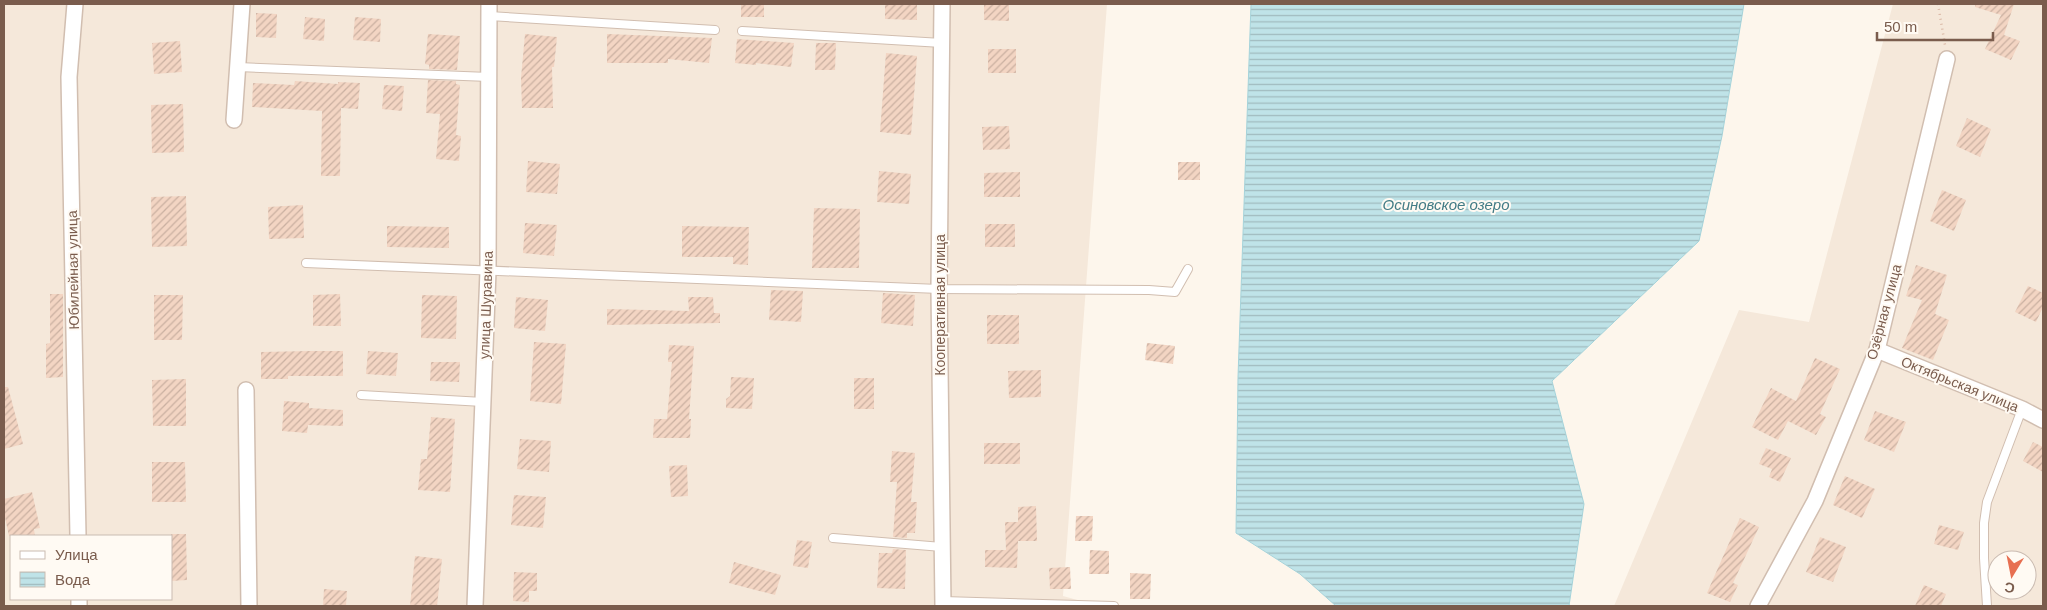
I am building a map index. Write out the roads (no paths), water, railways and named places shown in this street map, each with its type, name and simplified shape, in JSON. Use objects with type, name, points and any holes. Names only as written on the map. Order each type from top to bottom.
[{"type":"street","name":"Юбилейная улица","points":[[75,4],[69,77],[78,535]]},
{"type":"street","points":[[234,120],[242,4]]},
{"type":"street","name":"Кооперативная улица","points":[[942,4],[939,289],[943,604]]},
{"type":"street","name":"улица Шуравина","points":[[475,606],[488,271],[489,10]]},
{"type":"street","name":"Озёрная улица","points":[[1758,606],[1815,501],[1876,350],[1947,59]]},
{"type":"street","name":"Октябрьская улица","points":[[1876,350],[2043,420]]},
{"type":"street","points":[[246,390],[249,606]]},
{"type":"lane","points":[[489,10],[715,30]]},
{"type":"lane","points":[[742,31],[942,43]]},
{"type":"lane","points":[[238,67],[489,77]]},
{"type":"lane","points":[[306,263],[939,289],[1149,290],[1175,292],[1188,269]]},
{"type":"lane","points":[[362,395],[483,402]]},
{"type":"lane","points":[[1987,606],[1984,523],[1988,502],[2022,410]]},
{"type":"lane","points":[[833,538],[942,547]]},
{"type":"lane","points":[[943,604],[1114,606]]},
{"type":"water","name":"Осиновское озеро","points":[[1251,4],[1744,4],[1722,136],[1699,241],[1552,381],[1584,504],[1569,606],[1336,606],[1300,574],[1236,533],[1238,377]]}]
